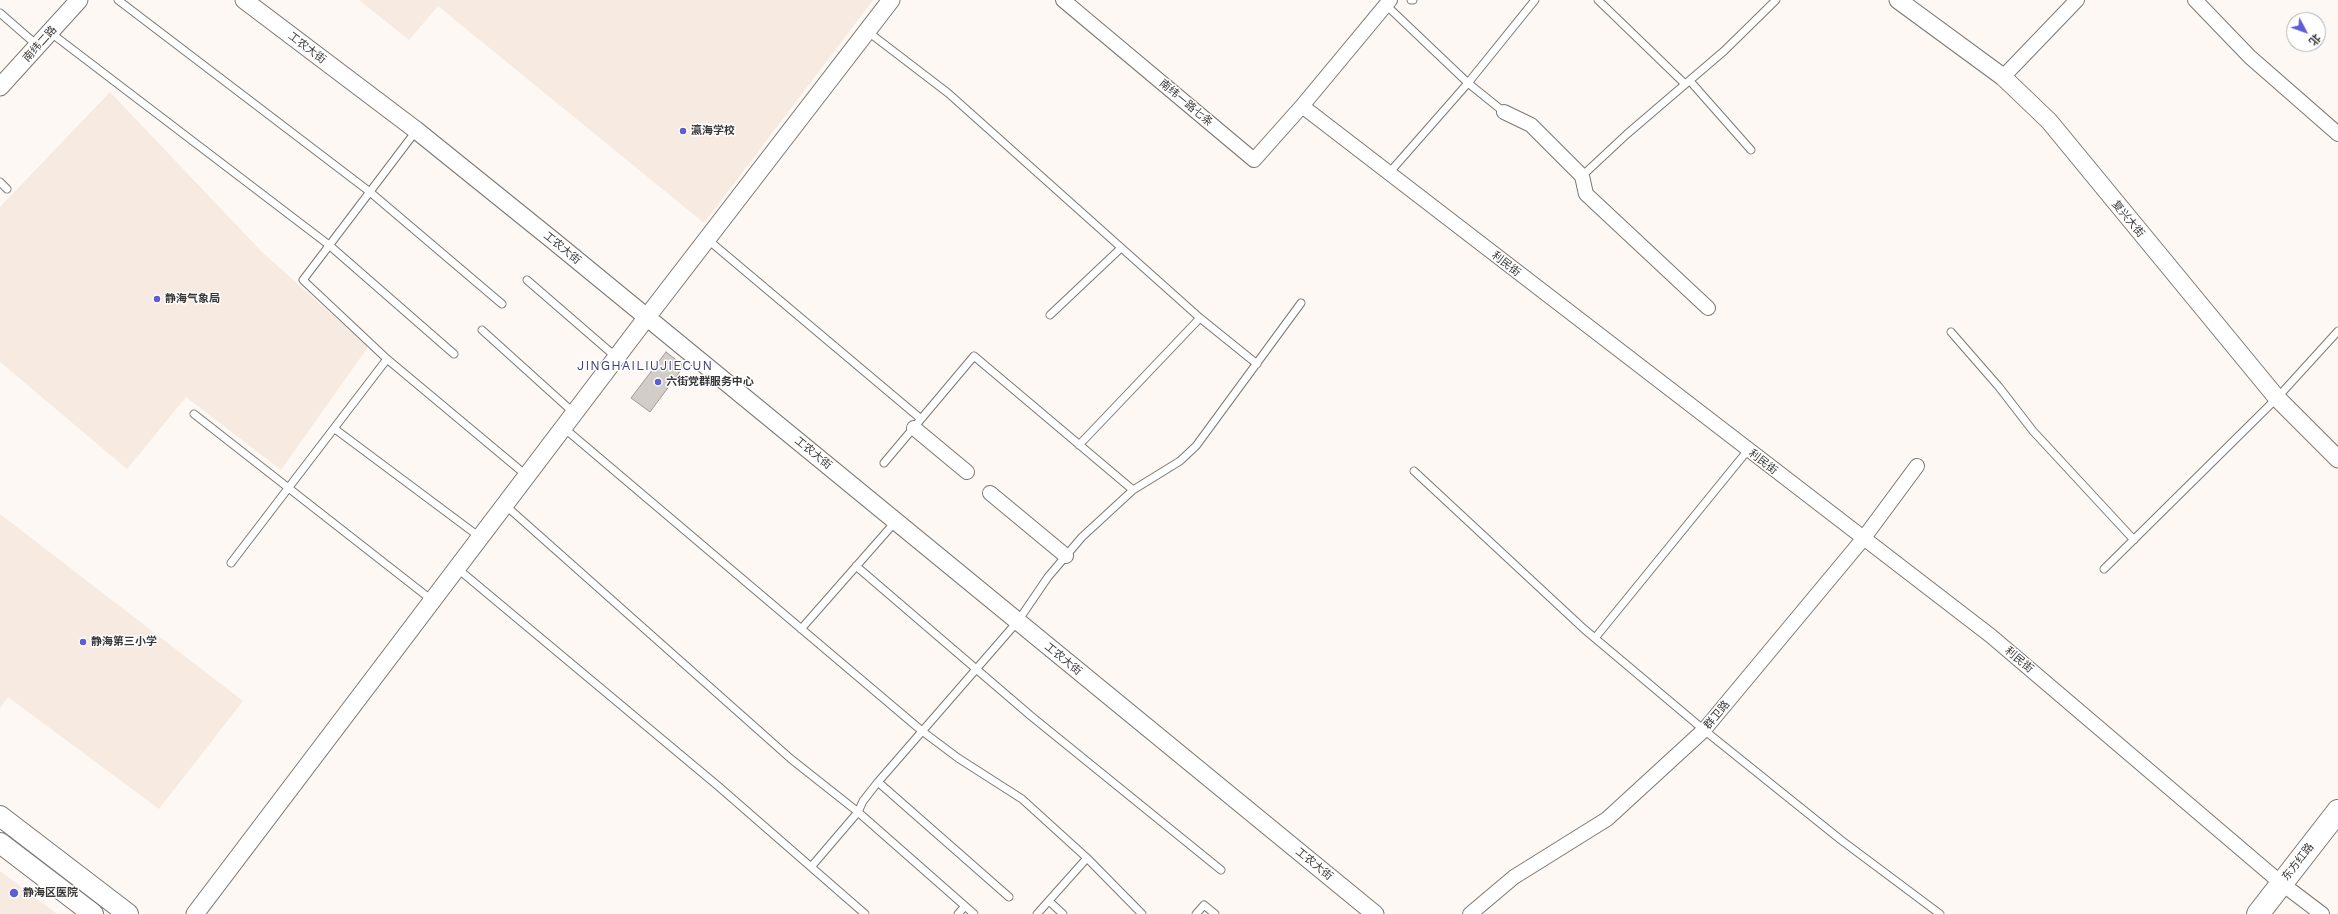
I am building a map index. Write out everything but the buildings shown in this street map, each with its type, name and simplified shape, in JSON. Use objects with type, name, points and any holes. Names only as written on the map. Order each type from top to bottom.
[{"type":"main road","name":"东方红路","points":[[2258,914],[2287,887],[2338,811]]},
{"type":"main road","points":[[0,816],[128,914]]},
{"type":"main road","points":[[2277,914],[2287,887],[2338,835]]},
{"type":"main road","points":[[0,843],[92,914]]},
{"type":"street","name":"南纬二路","points":[[0,87],[79,0]]},
{"type":"street","name":"工农大街","points":[[244,0],[416,130],[647,317],[1375,914]]},
{"type":"street","points":[[194,914],[458,569],[616,357],[891,0]]},
{"type":"street","name":"南纬一路七条","points":[[1063,0],[1254,160],[1302,106]]},
{"type":"street","name":"复兴大街","points":[[1898,0],[2003,77],[2049,121],[2277,398],[2338,459]]},
{"type":"street","points":[[2003,77],[2077,0]]},
{"type":"street","points":[[2195,0],[2250,57],[2338,134]]},
{"type":"street","points":[[1302,106],[1388,2]]},
{"type":"street","name":"利民街","points":[[1302,106],[1991,636],[2287,887],[2322,914]]},
{"type":"street","points":[[1504,112],[1531,125],[1582,176],[1586,194],[1708,308]]},
{"type":"street","points":[[917,423],[967,472]]},
{"type":"street","name":"群卫路","points":[[1470,914],[1514,877],[1607,819],[1704,730],[1863,539],[1917,466]]},
{"type":"street","points":[[990,493],[1066,556]]},
{"type":"lane","points":[[118,0],[370,192],[502,304]]},
{"type":"lane","points":[[1389,174],[1468,83],[1535,0]]},
{"type":"lane","points":[[1598,0],[1687,82],[1752,150]]},
{"type":"lane","points":[[1582,176],[1626,134],[1751,26],[1776,0]]},
{"type":"lane","points":[[1388,2],[1468,83],[1504,112]]},
{"type":"lane","points":[[0,13],[38,46]]},
{"type":"lane","points":[[866,31],[948,93],[1200,318],[1257,364]]},
{"type":"lane","points":[[51,32],[329,245],[454,354]]},
{"type":"lane","points":[[416,130],[303,280],[388,359],[527,476]]},
{"type":"lane","points":[[0,182],[7,188]]},
{"type":"lane","points":[[707,239],[917,423]]},
{"type":"lane","points":[[1050,315],[1121,248]]},
{"type":"lane","points":[[526,280],[616,357]]},
{"type":"lane","points":[[811,867],[858,812],[863,800],[878,782],[1018,621],[1066,556],[1082,537],[1133,490],[1180,461],[1196,446],[1302,303]]},
{"type":"lane","points":[[1079,445],[1200,318]]},
{"type":"lane","points":[[482,330],[575,413]]},
{"type":"lane","points":[[2104,569],[2277,398],[2338,331]]},
{"type":"lane","points":[[1951,332],[1999,387],[2033,431],[2134,540]]},
{"type":"lane","points":[[884,463],[974,356],[1133,490]]},
{"type":"lane","points":[[231,563],[289,490],[388,359]]},
{"type":"lane","points":[[194,414],[289,490],[433,601]]},
{"type":"lane","points":[[563,428],[922,731],[958,758],[1022,799],[1087,858],[1142,914]]},
{"type":"lane","points":[[335,429],[481,538]]},
{"type":"lane","points":[[1595,638],[1748,450]]},
{"type":"lane","points":[[1414,471],[1595,638],[1704,730],[1841,840],[1940,914]]},
{"type":"lane","points":[[505,505],[785,753],[858,812],[974,914]]},
{"type":"lane","points":[[801,629],[896,521]]},
{"type":"lane","points":[[856,566],[1031,716],[1221,870]]},
{"type":"lane","points":[[458,569],[718,786],[865,914]]},
{"type":"lane","points":[[878,782],[1009,897]]},
{"type":"lane","points":[[1038,914],[1087,858]]},
{"type":"lane","points":[[1049,901],[1063,914]]},
{"type":"lane","points":[[1196,914],[1204,905],[1215,914]]},
{"type":"lane","points":[[958,914],[965,906]]},
{"type":"shaded area","name":"瀛海学校","points":[[359,0],[873,0],[704,223],[438,6],[409,40]]},
{"type":"shaded area","name":"静海气象局","points":[[110,92],[261,251],[368,347],[281,470],[186,397],[127,469],[0,362],[0,207]]},
{"type":"shaded area","name":"静海第三小学","points":[[0,514],[243,701],[159,809],[8,697],[0,708]]},
{"type":"shaded area","name":"静海区医院","points":[[0,871],[57,914],[0,914]]},
{"type":"place","name":"瀛海学校","points":[[683,131]]},
{"type":"place","name":"静海气象局","points":[[157,299]]},
{"type":"place","name":"六街党群服务中心","points":[[658,382]]},
{"type":"place","name":"静海第三小学","points":[[83,642]]},
{"type":"place","name":"静海区医院","points":[[14,893]]},
{"type":"district","name":"JINGHAILIUJIECUN","points":[[645,366]]}]
